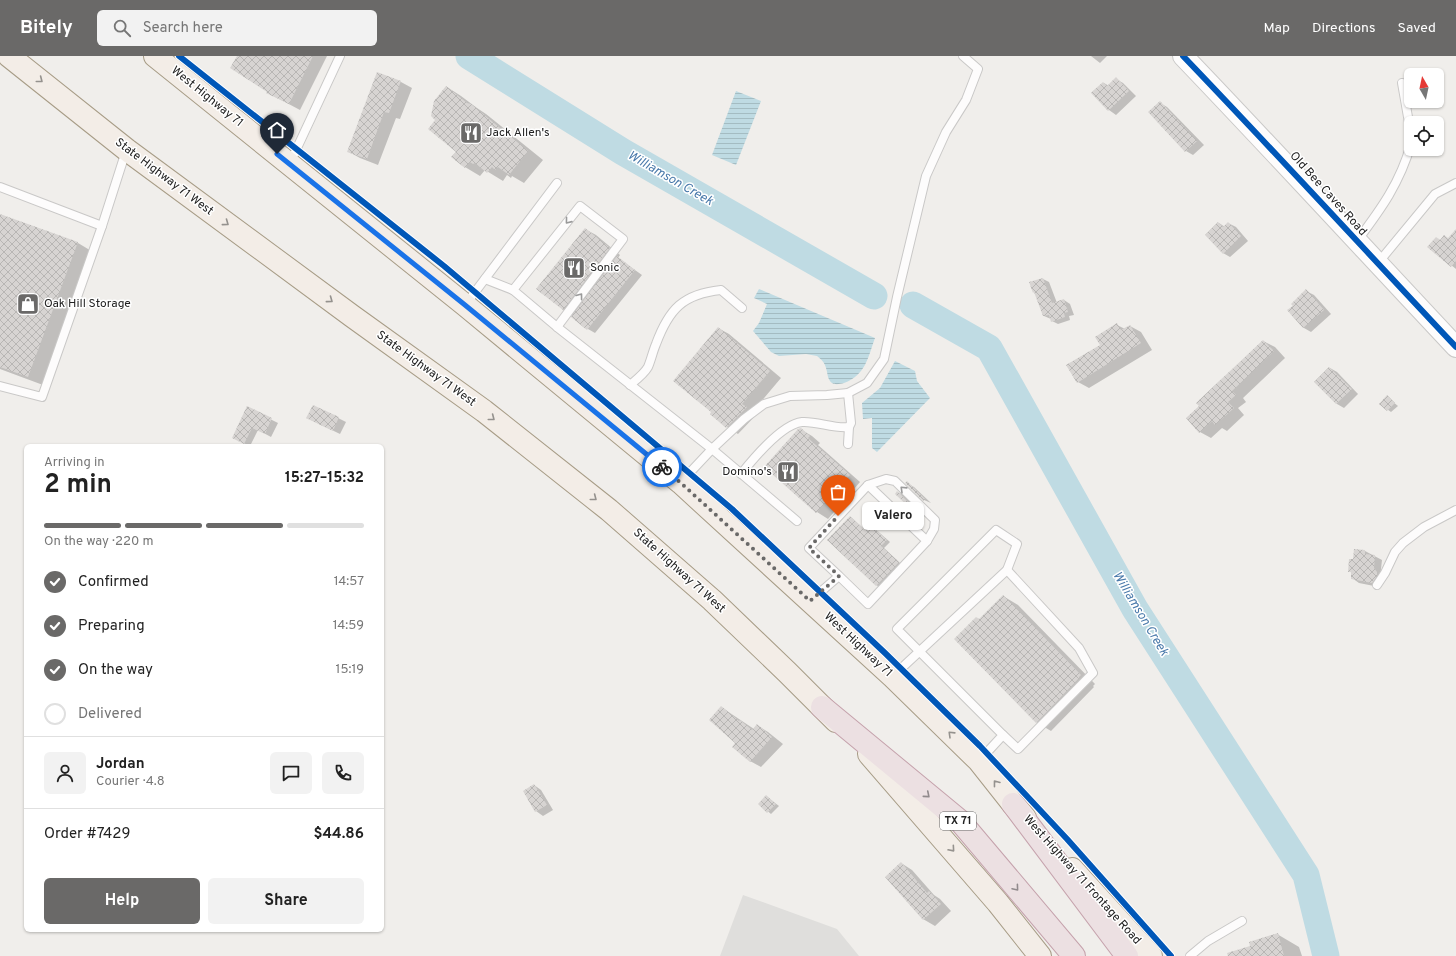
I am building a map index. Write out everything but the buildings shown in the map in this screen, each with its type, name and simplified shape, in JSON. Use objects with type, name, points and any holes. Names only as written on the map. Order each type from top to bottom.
[{"type":"highway","name":"TX 71","points":[[822,707],[960,822],[1074,956]]},
{"type":"highway","points":[[1012,804],[1127,956]]},
{"type":"main road","name":"State Highway 71 West","points":[[9,56],[127,150],[352,316],[484,411],[609,510],[712,600],[875,761],[998,903],[1040,956]]},
{"type":"main road","name":"West Highway 71","points":[[167,60],[289,164],[465,305],[681,483],[892,677],[979,761],[1012,804]]},
{"type":"main road","name":"West Highway 71 Frontage Road","points":[[1012,804],[1151,956]]},
{"type":"street","name":"Old Bee Caves Road","points":[[1184,56],[1456,347]]},
{"type":"lane","points":[[289,164],[340,56]]},
{"type":"lane","points":[[681,483],[712,449],[744,419],[764,404],[790,396],[848,393],[867,383],[884,359],[896,297],[926,176],[946,132],[966,100],[978,69],[963,56]]},
{"type":"lane","points":[[1402,83],[1408,116]]},
{"type":"lane","points":[[0,386],[42,397],[127,150]]},
{"type":"lane","points":[[1356,241],[1394,188],[1408,156]]},
{"type":"lane","points":[[465,305],[557,183]]},
{"type":"lane","points":[[1377,264],[1435,194],[1456,183]]},
{"type":"lane","points":[[0,187],[102,226]]},
{"type":"lane","points":[[513,290],[580,206],[623,239],[557,327]]},
{"type":"lane","points":[[485,279],[513,290],[557,327],[712,449],[797,521]]},
{"type":"lane","points":[[630,385],[647,369],[666,320],[678,306],[692,296],[705,292],[721,290],[742,308]]},
{"type":"lane","points":[[848,393],[851,423],[849,427],[848,444]]},
{"type":"lane","points":[[741,474],[755,456],[782,431],[801,422],[849,427]]},
{"type":"lane","points":[[886,479],[895,481],[935,520],[934,529],[927,541],[868,604],[809,548],[868,485],[886,479]]},
{"type":"lane","points":[[868,485],[927,541]]},
{"type":"lane","points":[[1377,585],[1385,573],[1395,552],[1403,543],[1424,527],[1456,510]]},
{"type":"lane","points":[[892,677],[919,651],[1007,570],[1017,544],[996,530],[897,629],[919,651],[1018,749],[1093,673],[1079,648],[1007,570]]},
{"type":"lane","points":[[810,601],[839,576]]},
{"type":"lane","points":[[979,761],[1004,735]]},
{"type":"lane","points":[[1190,956],[1208,941],[1242,920]]},
{"type":"shaded area","points":[[743,895],[837,929],[859,956],[720,956]]},
{"type":"water","points":[[736,91],[761,101],[736,165],[712,155]]},
{"type":"water","points":[[759,289],[875,338],[862,370],[851,380],[844,383],[835,384],[829,380],[825,364],[817,356],[806,354],[779,356],[771,352],[753,331],[759,323],[767,304],[754,298]]},
{"type":"water","points":[[895,361],[915,371],[917,381],[930,398],[877,452],[872,448],[872,418],[863,419],[862,403],[880,388]]},
{"type":"waterway","name":"Williamson Creek","points":[[469,56],[623,152],[874,296]]},
{"type":"waterway","name":"Williamson Creek","points":[[913,305],[989,348],[1135,609],[1306,875],[1326,956]]},
{"type":"cycle path","points":[[179,56],[444,266],[732,509],[885,653],[980,746],[1067,839],[1171,956]]},
{"type":"cycle path","points":[[1183,56],[1456,347]]},
{"type":"way so far","points":[[662,467],[810,601],[839,576],[809,548],[838,516]]},
{"type":"place","name":"Jack Allen's","points":[[471,133]]},
{"type":"place","name":"Sonic","points":[[574,268]]},
{"type":"place","name":"Oak Hill Storage","points":[[28,304]]},
{"type":"place","name":"Domino's","points":[[788,472]]},
{"type":"place","name":"Valero","points":[[838,516]]},
{"type":"route","points":[[277,154],[465,305],[662,467]]}]
